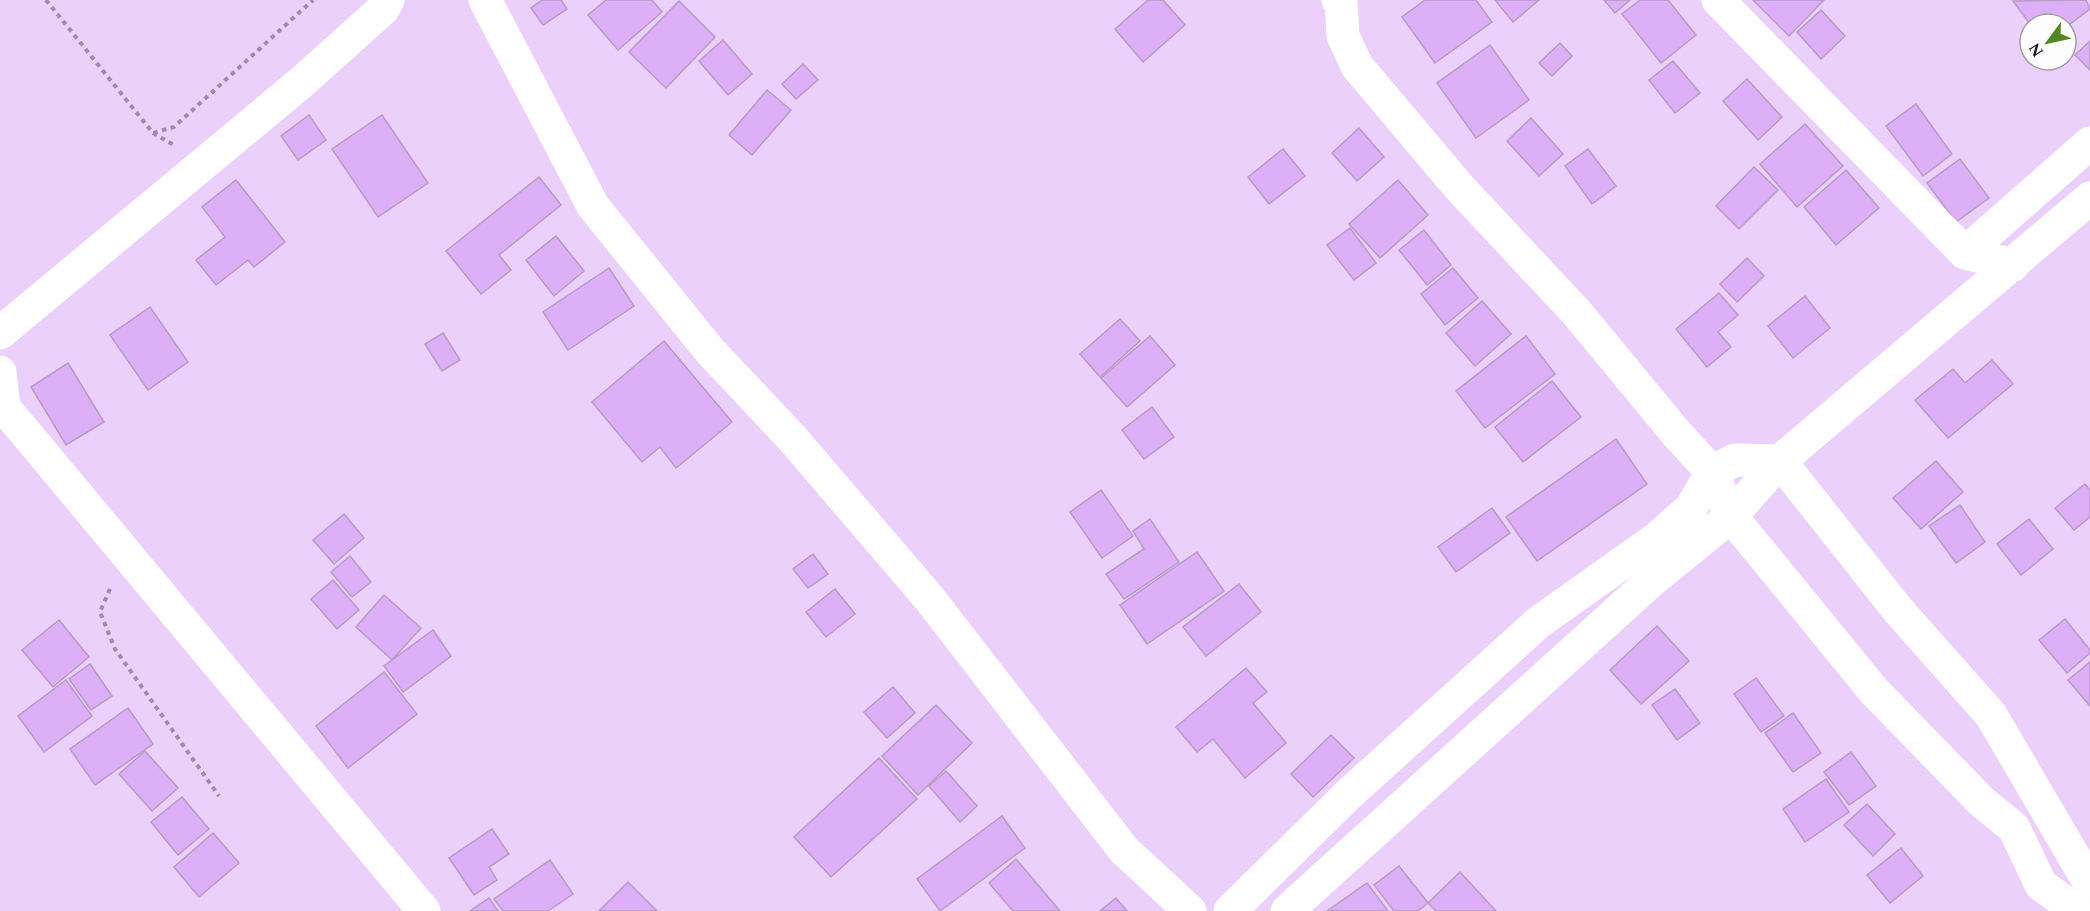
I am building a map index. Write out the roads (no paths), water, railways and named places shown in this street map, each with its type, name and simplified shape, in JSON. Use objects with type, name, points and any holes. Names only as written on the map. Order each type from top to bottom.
[{"type":"street","points":[[0,333],[303,81],[383,9],[388,0]]},
{"type":"street","points":[[485,0],[593,206],[710,351],[792,438],[929,598],[1124,850],[1190,911]]},
{"type":"street","points":[[1718,0],[1965,253],[2013,265]]},
{"type":"street","points":[[1341,1],[1343,36],[1357,66],[1459,186],[1577,313],[1676,433],[1712,472],[1731,516],[1874,691],[1981,801],[2014,828],[2041,885],[2077,911]]},
{"type":"street","points":[[1965,253],[2090,143]]},
{"type":"street","points":[[1287,911],[1650,582],[1731,516],[1780,461],[2090,198]]},
{"type":"street","points":[[0,372],[4,407],[424,911]]},
{"type":"street","points":[[1230,911],[1349,794],[1539,622],[1656,538],[1691,508],[1712,472],[1735,460],[1780,461]]},
{"type":"street","points":[[1780,461],[1898,610],[1991,715],[2090,884]]}]
